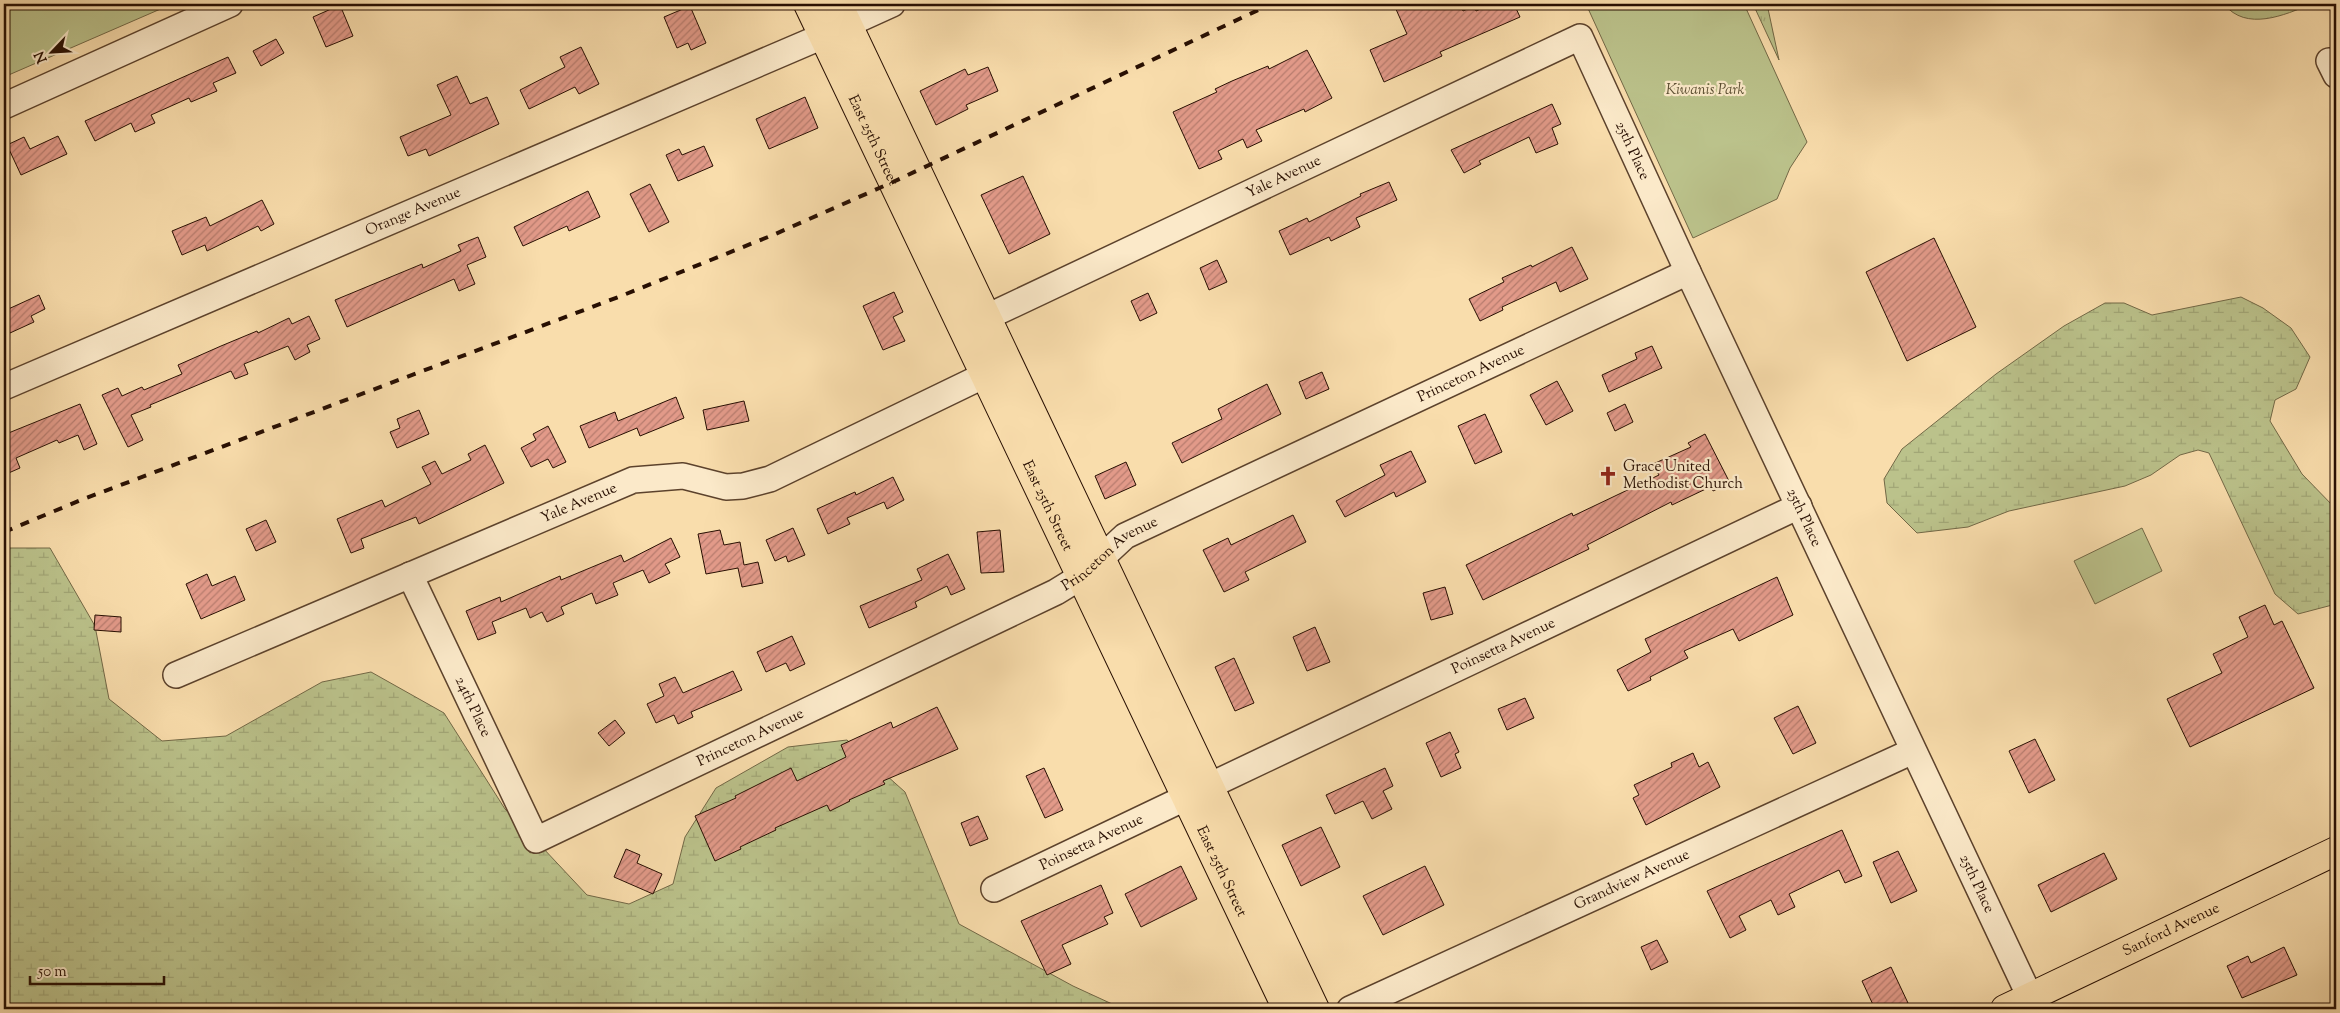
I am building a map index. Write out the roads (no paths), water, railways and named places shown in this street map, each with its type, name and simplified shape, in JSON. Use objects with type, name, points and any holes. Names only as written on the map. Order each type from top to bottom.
[{"type":"main road","name":"East 25th Street","points":[[808,4],[985,374],[1092,567]]},
{"type":"main road","name":"East 25th Street","points":[[843,14],[987,318],[1092,567],[1198,792],[1287,1009]]},
{"type":"main road","points":[[823,36],[842,41],[883,127],[907,149]]},
{"type":"main road","name":"East 25th Street","points":[[1198,792],[1240,877],[1260,895],[1315,1009]]},
{"type":"main road","name":"Sanford Avenue","points":[[2005,1009],[2336,851]]},
{"type":"street","points":[[4,106],[230,4]]},
{"type":"street","points":[[843,14],[892,4]]},
{"type":"street","name":"Orange Avenue","points":[[4,387],[823,36]]},
{"type":"street","name":"Yale Avenue","points":[[987,318],[1580,37]]},
{"type":"street","name":"25th Place","points":[[1580,37],[1688,272],[2030,997]]},
{"type":"street","name":"Princeton Avenue","points":[[536,840],[1056,592],[1092,567],[1125,536],[1688,272]]},
{"type":"street","name":"Yale Avenue","points":[[176,676],[633,480],[683,476],[726,487],[743,486],[770,479],[985,374]]},
{"type":"street","name":"Poinsetta Avenue","points":[[994,889],[1799,506]]},
{"type":"street","name":"24th Place","points":[[410,575],[536,840]]},
{"type":"street","name":"Grandview Avenue","points":[[1350,1009],[1913,751]]},
{"type":"railway","points":[[4,532],[81,500],[621,296],[773,235],[893,182],[1271,4]]},
{"type":"place","name":"Grace United Methodist Church","points":[[1608,476]]},
{"type":"park label","name":"Kiwanis Park","points":[[1705,90]]}]
